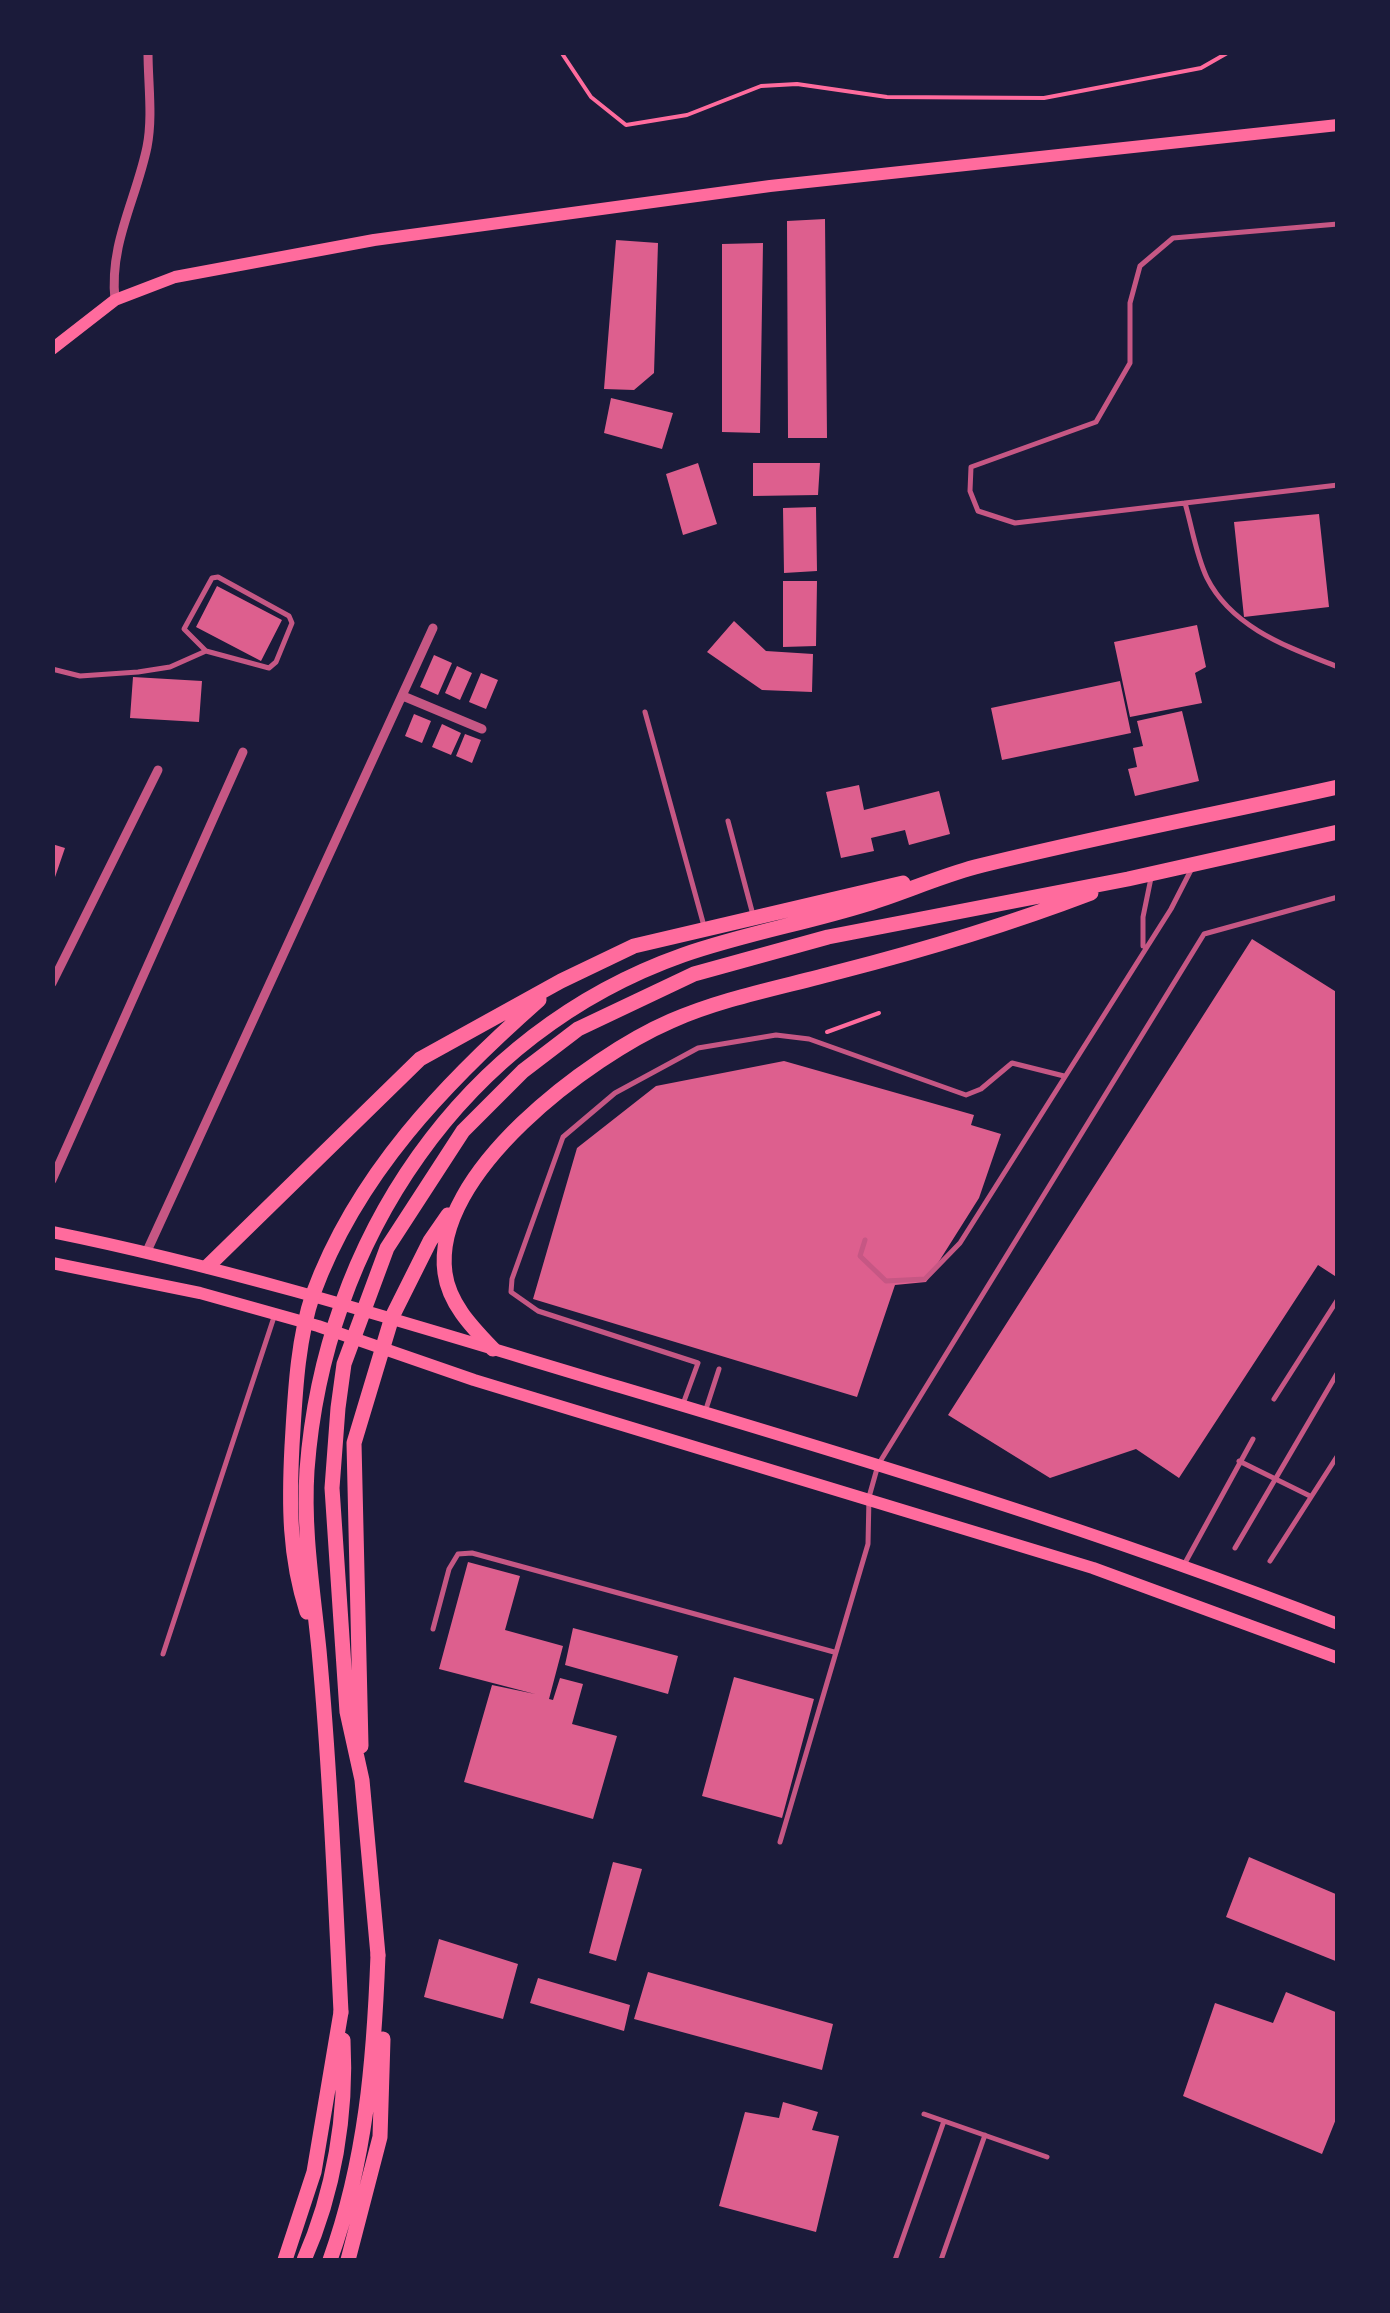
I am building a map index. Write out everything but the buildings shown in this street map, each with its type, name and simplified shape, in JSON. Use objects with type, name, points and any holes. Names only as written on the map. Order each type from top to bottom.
[{"type":"main road","points":[[52,350],[115,300],[174,278],[374,240],[770,186],[1338,125]]},
{"type":"main road","points":[[208,1266],[420,1059],[561,981],[634,946],[754,915],[1338,787]]},
{"type":"main road","points":[[362,1780],[346,1712],[332,1488],[338,1408],[358,1321],[387,1248],[416,1198],[489,1102],[578,1029],[694,974],[828,937],[1128,879],[1338,832]]},
{"type":"main road","points":[[304,2260],[335,2160],[345,2084],[307,1473],[324,1358],[351,1276],[372,1230],[426,1142],[467,1093],[540,1031],[640,973],[684,954],[866,905],[970,868]]},
{"type":"main road","points":[[336,2259],[369,2109],[378,1955],[362,1780],[354,1443],[392,1317],[430,1241],[464,1192],[548,1100],[606,1058],[670,1021],[995,930],[1128,879]]},
{"type":"main road","points":[[319,1648],[295,1573],[289,1510],[306,1323],[313,1295],[376,1175],[413,1120],[486,1047],[561,981]]},
{"type":"main road","points":[[464,1192],[444,1247],[445,1277],[456,1304],[493,1348]]},
{"type":"main road","points":[[52,1232],[148,1251],[392,1317],[878,1466],[1183,1566],[1338,1624]]},
{"type":"main road","points":[[52,1264],[200,1293],[306,1323],[502,1389],[869,1497],[1093,1568],[1338,1658]]},
{"type":"main road","points":[[285,2260],[314,2172],[341,2012]]},
{"type":"street","points":[[115,300],[113,273],[124,211],[147,146],[148,52]]},
{"type":"street","points":[[148,1251],[433,628]]},
{"type":"street","points":[[404,696],[482,729]]},
{"type":"street","points":[[52,1180],[243,752]]},
{"type":"street","points":[[52,983],[158,770]]},
{"type":"lane","points":[[1338,224],[1172,238],[1140,266],[1130,303],[1130,363],[1096,422],[971,467],[970,491],[978,511],[1015,523],[1338,485]]},
{"type":"lane","points":[[1185,503],[1207,577],[1232,615],[1289,647],[1338,667]]},
{"type":"lane","points":[[52,669],[80,676],[138,672],[170,667],[206,651],[269,668],[276,662],[292,623],[290,616],[218,577],[205,585],[184,629],[206,651]]},
{"type":"lane","points":[[645,712],[704,928]]},
{"type":"lane","points":[[728,822],[754,915]]},
{"type":"lane","points":[[865,1240],[860,1256],[886,1281],[924,1279],[960,1243],[1143,949],[1172,909],[1194,864]]},
{"type":"lane","points":[[1143,949],[1143,916],[1152,874]]},
{"type":"lane","points":[[780,1842],[868,1544],[869,1497],[878,1466],[1204,934],[1338,897]]},
{"type":"lane","points":[[682,1406],[698,1363],[538,1312],[512,1292],[512,1279],[548,1170],[563,1137],[579,1121],[667,1062],[698,1048],[776,1035],[808,1039],[966,1095],[981,1090],[1012,1063],[1064,1076]]},
{"type":"lane","points":[[1274,1399],[1338,1299]]},
{"type":"lane","points":[[163,1654],[275,1314]]},
{"type":"lane","points":[[705,1413],[718,1368]]},
{"type":"lane","points":[[1236,1548],[1338,1372]]},
{"type":"lane","points":[[1183,1566],[1252,1440]]},
{"type":"lane","points":[[1270,1561],[1338,1455]]},
{"type":"lane","points":[[1240,1461],[1310,1496]]},
{"type":"lane","points":[[433,1628],[449,1568],[458,1554],[472,1553],[834,1652]]},
{"type":"lane","points":[[924,2114],[1046,2156]]},
{"type":"lane","points":[[895,2260],[944,2120]]},
{"type":"lane","points":[[942,2260],[984,2135]]},
{"type":"path","points":[[562,52],[592,97],[626,125],[687,115],[762,86],[797,84],[887,96],[1044,98],[1202,68],[1229,52]]},
{"type":"path","points":[[808,1039],[880,1013]]}]
